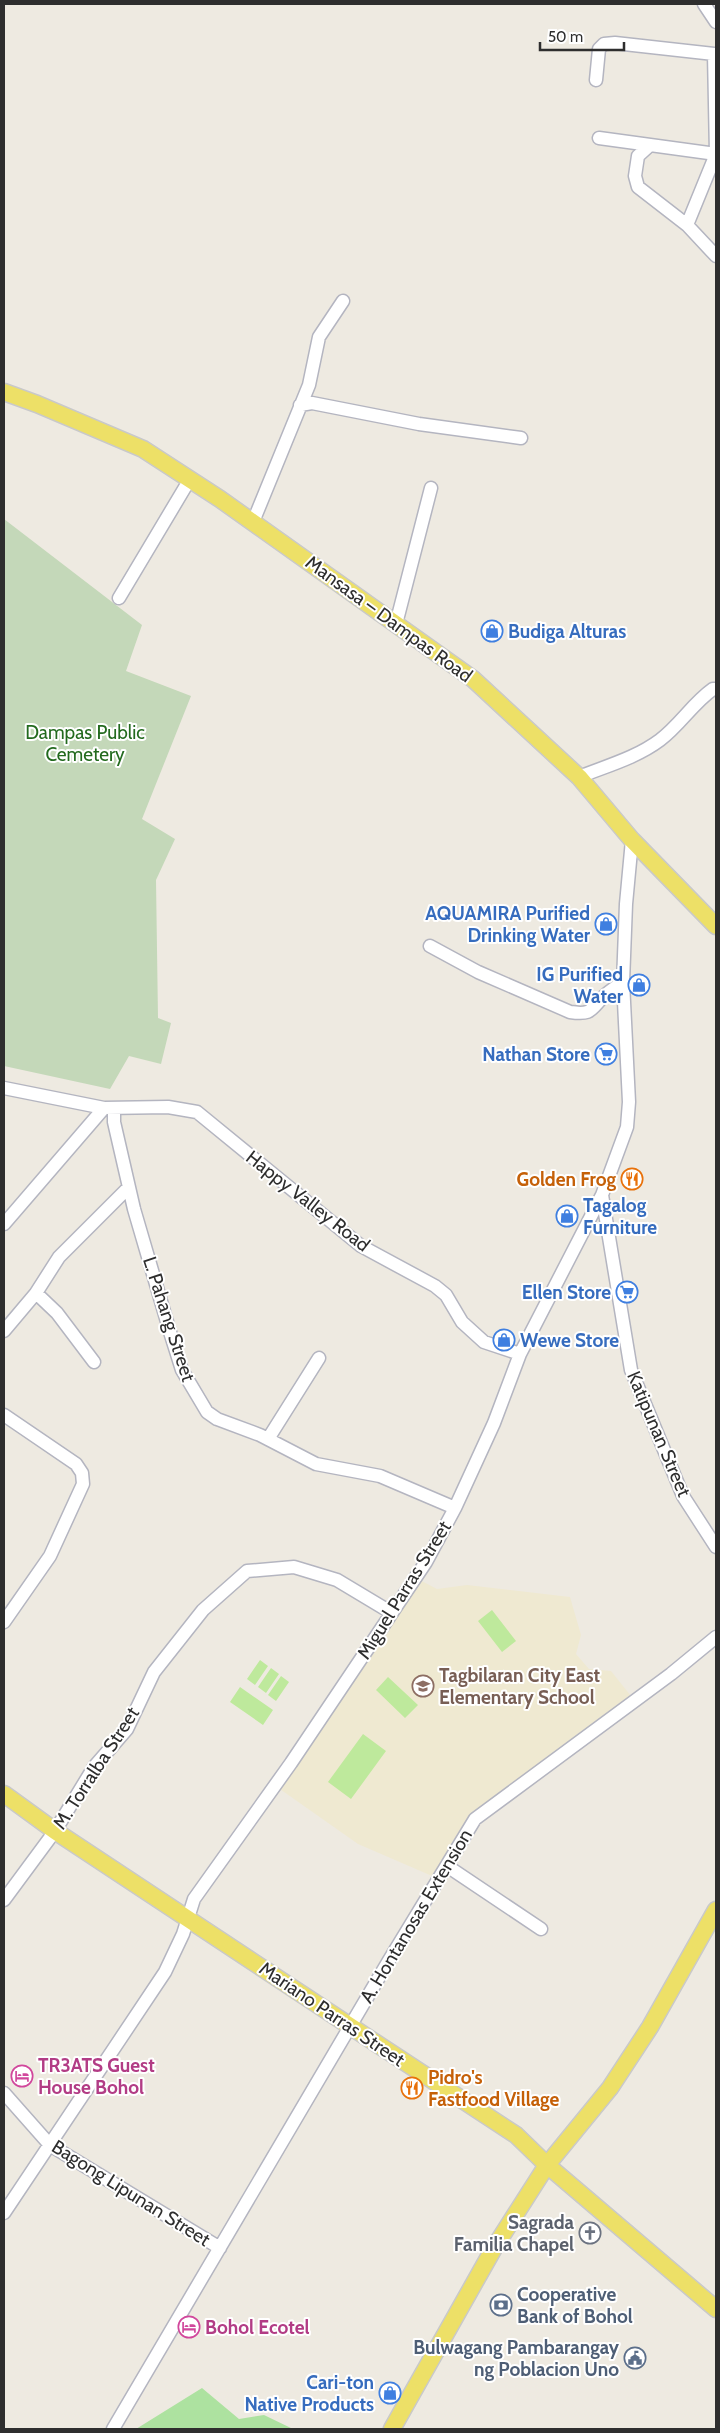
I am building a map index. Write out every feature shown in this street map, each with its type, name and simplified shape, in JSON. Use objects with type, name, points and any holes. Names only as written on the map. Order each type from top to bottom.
[{"type":"main road","name":"Mansasa – Dampas Road","points":[[4,392],[142,448],[253,522],[473,679],[579,777],[632,840],[716,926]]},
{"type":"main road","name":"Mariano Parras Street","points":[[4,1794],[56,1831],[516,2135],[548,2165],[716,2309]]},
{"type":"main road","points":[[392,2429],[494,2248],[548,2165],[610,2088],[645,2035],[716,1910]]},
{"type":"street","points":[[704,4],[716,22]]},
{"type":"street","points":[[596,80],[599,49],[604,44],[614,43],[715,54],[716,154],[687,225]]},
{"type":"street","points":[[599,138],[716,154]]},
{"type":"street","points":[[649,146],[638,156],[635,176],[638,187],[687,225],[716,256]]},
{"type":"street","points":[[253,522],[308,385],[319,337],[344,301]]},
{"type":"street","points":[[300,406],[312,403],[419,424],[520,438]]},
{"type":"street","points":[[119,598],[190,480]]},
{"type":"street","points":[[396,624],[431,488]]},
{"type":"street","points":[[579,777],[642,753],[662,739],[704,695],[716,689]]},
{"type":"street","name":"Miguel Parras Street","points":[[4,2213],[165,1972],[183,1934],[194,1899],[291,1763],[426,1562],[455,1508],[494,1423],[520,1354],[602,1195],[627,1127],[629,1102],[623,982],[626,904],[632,840]]},
{"type":"street","points":[[430,946],[478,972],[570,1012],[583,1014],[594,1010],[604,996],[623,982]]},
{"type":"street","name":"Happy Valley Road","points":[[4,1088],[109,1108],[168,1107],[197,1112],[361,1246],[435,1286],[446,1295],[462,1322],[484,1342],[520,1354]]},
{"type":"street","points":[[4,1224],[109,1108]]},
{"type":"street","name":"L. Pahang Street","points":[[109,1108],[129,1187],[182,1370],[207,1412],[217,1419],[268,1439],[316,1464],[380,1476],[455,1508]]},
{"type":"street","points":[[4,1331],[36,1293],[59,1257],[129,1187]]},
{"type":"street","name":"Katipunan Street","points":[[602,1195],[631,1370],[683,1496],[716,1547]]},
{"type":"street","points":[[36,1293],[57,1313],[94,1362]]},
{"type":"street","points":[[268,1439],[319,1358]]},
{"type":"street","points":[[4,1415],[76,1464],[82,1473],[83,1484],[50,1556],[4,1622]]},
{"type":"street","name":"M. Torralba Street","points":[[4,1900],[56,1831],[94,1767],[127,1729],[154,1672],[203,1610],[246,1571],[294,1566],[337,1580],[392,1613]]},
{"type":"street","name":"A. Hontanosas Extension","points":[[113,2429],[350,2026],[475,1819],[671,1674],[716,1637]]},
{"type":"street","points":[[447,1866],[541,1929]]},
{"type":"street","name":"Bagong Lipunan Street","points":[[4,2092],[50,2145],[220,2248]]},
{"type":"shaded area","name":"Tagbilaran City East Elementary School","points":[[416,1578],[437,1589],[467,1585],[570,1597],[581,1635],[576,1654],[589,1669],[611,1671],[635,1701],[475,1817],[439,1879],[358,1844],[277,1787]]},
{"type":"green space","name":"Dampas Public Cemetery","points":[[4,519],[142,625],[126,671],[191,696],[142,819],[175,839],[156,880],[158,1018],[171,1023],[161,1064],[129,1056],[110,1089],[4,1066]]},
{"type":"green space","points":[[492,1610],[516,1641],[502,1652],[478,1621]]},
{"type":"green space","points":[[260,1660],[268,1666],[255,1685],[247,1679]]},
{"type":"green space","points":[[271,1668],[279,1674],[266,1693],[258,1687]]},
{"type":"green space","points":[[281,1676],[289,1682],[276,1701],[268,1695]]},
{"type":"green space","points":[[388,1677],[418,1705],[405,1718],[376,1690]]},
{"type":"green space","points":[[240,1687],[273,1710],[263,1725],[230,1702]]},
{"type":"green space","points":[[363,1734],[386,1751],[351,1799],[328,1782]]},
{"type":"green space","points":[[202,2388],[239,2419],[264,2415],[293,2429],[136,2429]]},
{"type":"place","name":"Budiga Alturas","points":[[492,631]]},
{"type":"place","name":"AQUAMIRA Purified Drinking Water","points":[[606,924]]},
{"type":"place","name":"IG Purified Water","points":[[639,985]]},
{"type":"place","name":"Nathan Store","points":[[606,1054]]},
{"type":"place","name":"Golden Frog","points":[[632,1179]]},
{"type":"place","name":"Tagalog Furniture","points":[[567,1216]]},
{"type":"place","name":"Ellen Store","points":[[627,1292]]},
{"type":"place","name":"Wewe Store","points":[[504,1340]]},
{"type":"place","name":"Tagbilaran City East Elementary School","points":[[423,1686]]},
{"type":"place","name":"TR3ATS Guest House Bohol","points":[[22,2076]]},
{"type":"place","name":"Pidro's Fastfood Village","points":[[412,2088]]},
{"type":"place","name":"Sagrada Familia Chapel","points":[[590,2233]]},
{"type":"place","name":"Cooperative Bank of Bohol","points":[[501,2305]]},
{"type":"place","name":"Bohol Ecotel","points":[[189,2327]]},
{"type":"place","name":"Bulwagang Pambarangay ng Poblacion Uno","points":[[635,2358]]},
{"type":"place","name":"Cari-ton Native Products","points":[[390,2393]]}]
